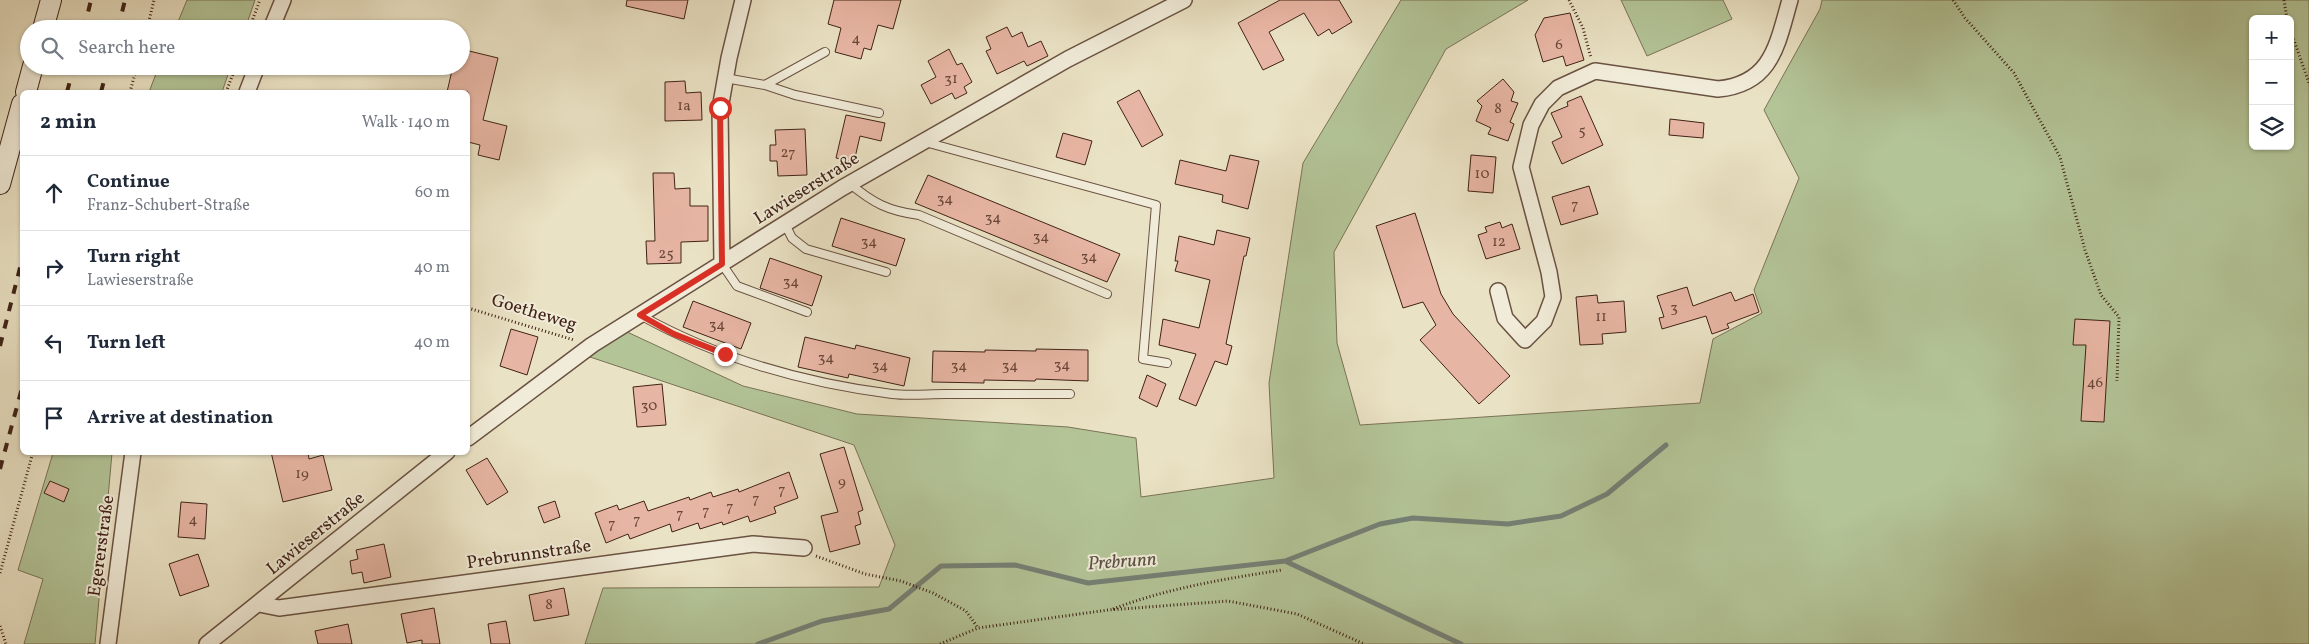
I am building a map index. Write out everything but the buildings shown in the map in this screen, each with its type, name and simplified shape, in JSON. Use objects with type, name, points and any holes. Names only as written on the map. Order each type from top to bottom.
[{"type":"street","points":[[45,20],[51,0]]},
{"type":"street","points":[[275,20],[283,0]]},
{"type":"street","points":[[722,264],[720,108],[743,0]]},
{"type":"street","name":"Lawieserstraße","points":[[470,436],[592,345],[849,183],[1068,60],[1184,0]]},
{"type":"street","points":[[1498,291],[1505,318],[1525,340],[1544,321],[1553,297],[1549,272],[1521,167],[1531,125],[1542,104],[1558,88],[1595,71],[1718,90],[1736,88],[1754,80],[1769,62],[1790,0]]},
{"type":"street","points":[[27,90],[31,75]]},
{"type":"street","points":[[248,90],[254,75]]},
{"type":"street","points":[[0,184],[20,111]]},
{"type":"street","name":"Egererstraße","points":[[108,644],[133,455]]},
{"type":"street","name":"Lawieserstraße","points":[[207,644],[443,455]]},
{"type":"street","name":"Prebrunnstraße","points":[[259,604],[279,608],[753,544],[804,548]]},
{"type":"lane","points":[[766,85],[825,52]]},
{"type":"lane","points":[[725,78],[766,85],[795,95],[879,113]]},
{"type":"lane","points":[[923,141],[1156,205],[1142,359],[1166,363]]},
{"type":"lane","points":[[849,183],[879,206],[896,212],[919,215],[1107,294]]},
{"type":"lane","points":[[784,224],[792,238],[806,250],[886,272]]},
{"type":"lane","points":[[722,264],[737,286],[807,312]]},
{"type":"lane","points":[[640,315],[674,334],[774,370],[894,394],[1070,394]]},
{"type":"path","points":[[148,20],[154,0]]},
{"type":"path","points":[[252,20],[260,0]]},
{"type":"path","points":[[1569,0],[1583,28],[1595,71]]},
{"type":"path","points":[[1953,0],[1965,18],[2014,74],[2060,157],[2086,250],[2101,295],[2119,317],[2116,381]]},
{"type":"path","points":[[2284,0],[2286,15]]},
{"type":"path","points":[[2294,40],[2309,83]]},
{"type":"path","points":[[131,90],[135,75]]},
{"type":"path","points":[[227,90],[233,75]]},
{"type":"path","name":"Goetheweg","points":[[470,309],[592,345]]},
{"type":"path","points":[[0,573],[32,455]]},
{"type":"path","points":[[804,548],[818,558],[828,562],[865,574],[901,581],[933,593],[966,611],[978,628]]},
{"type":"path","points":[[1108,610],[1142,598],[1199,583],[1282,570]]},
{"type":"path","points":[[940,644],[978,628],[1108,610],[1228,601],[1297,614],[1364,644]]},
{"type":"path","points":[[0,626],[6,644]]},
{"type":"green space","points":[[187,0],[255,0],[248,20],[179,20]]},
{"type":"green space","points":[[1401,0],[1528,0],[1446,49],[1334,252],[1337,343],[1360,425],[1700,403],[1713,339],[1762,313],[1754,290],[1799,178],[1764,110],[1820,9],[1822,0],[2309,0],[2309,644],[585,644],[603,588],[879,587],[895,545],[854,445],[587,356],[625,331],[743,386],[857,414],[1068,427],[1136,438],[1141,497],[1274,478],[1269,383],[1303,163]]},
{"type":"green space","points":[[1621,0],[1723,0],[1732,19],[1647,56]]},
{"type":"green space","points":[[156,75],[228,75],[223,90],[150,90]]},
{"type":"green space","points":[[52,455],[112,455],[95,644],[24,644],[43,579],[18,570]]},
{"type":"waterway","points":[[1285,561],[1380,524],[1413,518],[1508,524],[1561,516],[1607,494],[1666,445]]},
{"type":"waterway","name":"Prebrunn","points":[[758,644],[822,621],[889,609],[941,566],[1015,565],[1088,583],[1285,561],[1461,644]]},
{"type":"railway","points":[[86,20],[91,0]]},
{"type":"railway","points":[[120,20],[125,0]]},
{"type":"railway","points":[[68,90],[72,75]]},
{"type":"railway","points":[[102,90],[106,75]]},
{"type":"railway","points":[[0,346],[20,268]]},
{"type":"railway","points":[[0,469],[20,395]]},
{"type":"route","points":[[720,108],[722,264],[640,315],[674,334],[725,354]]}]
